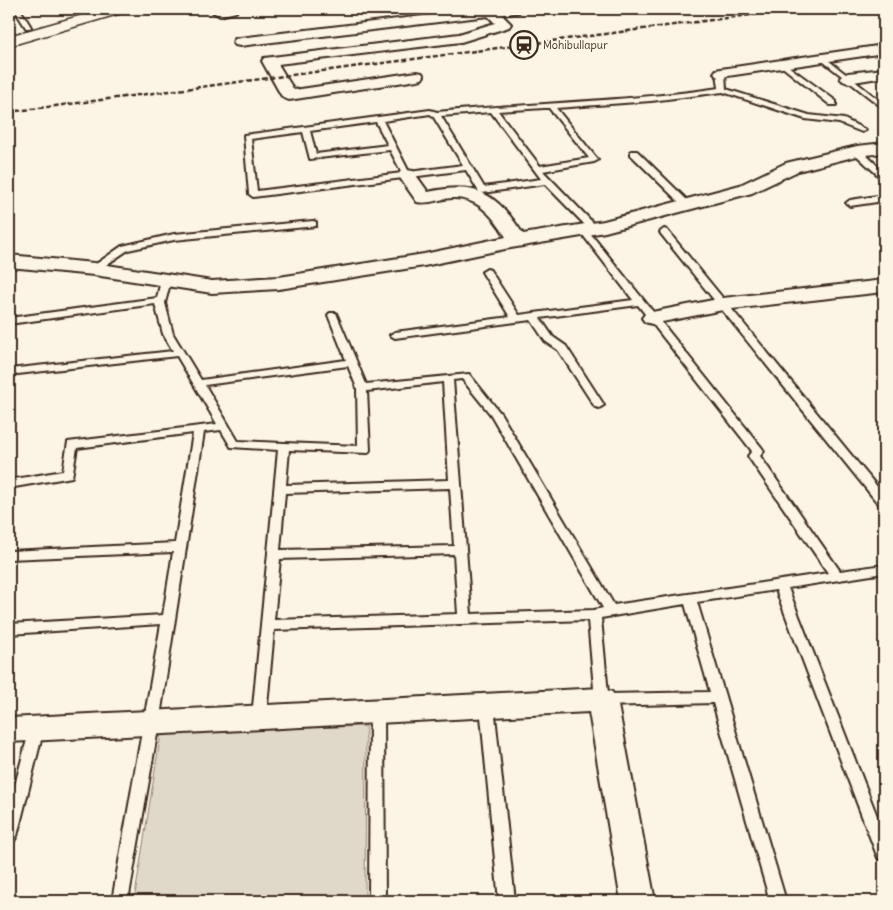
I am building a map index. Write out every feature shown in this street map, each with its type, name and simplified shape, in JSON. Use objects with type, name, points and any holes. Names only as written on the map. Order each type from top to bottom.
[{"type":"main road","points":[[9,41],[120,9]]},
{"type":"main road","points":[[9,32],[83,10]]},
{"type":"street","points":[[240,42],[490,10],[514,9]]},
{"type":"street","points":[[417,76],[289,95],[269,61],[461,38],[504,24],[490,10]]},
{"type":"street","points":[[722,73],[884,49]]},
{"type":"street","points":[[848,78],[884,73]]},
{"type":"street","points":[[9,261],[94,269],[212,286],[279,283],[424,260],[518,240],[588,229],[746,189],[792,167],[857,151],[884,148]]},
{"type":"street","points":[[406,175],[423,198],[461,192],[478,198],[495,208],[518,240]]},
{"type":"street","points":[[652,318],[723,304],[871,289],[884,286]]},
{"type":"street","points":[[23,729],[602,700],[638,901]]},
{"type":"lane","points":[[17,9],[28,27]]},
{"type":"lane","points":[[822,58],[884,107]]},
{"type":"lane","points":[[782,64],[833,102]]},
{"type":"lane","points":[[722,73],[723,90]]},
{"type":"lane","points":[[468,167],[254,194],[247,137],[430,112],[436,114],[492,108],[653,100],[723,90],[808,117],[840,121],[862,130]]},
{"type":"lane","points":[[538,169],[594,160],[550,105]]},
{"type":"lane","points":[[492,108],[547,181],[588,229],[652,318],[758,450],[754,456],[837,576]]},
{"type":"lane","points":[[436,114],[482,190],[547,181]]},
{"type":"lane","points":[[378,119],[406,175]]},
{"type":"lane","points":[[306,129],[313,157],[392,147]]},
{"type":"lane","points":[[857,151],[884,176]]},
{"type":"lane","points":[[634,153],[686,204]]},
{"type":"lane","points":[[850,203],[884,198]]},
{"type":"lane","points":[[94,269],[125,248],[174,237],[314,224]]},
{"type":"lane","points":[[664,232],[884,503]]},
{"type":"lane","points":[[488,272],[516,318]]},
{"type":"lane","points":[[166,280],[161,300],[168,334],[236,444],[364,450],[362,388],[333,314]]},
{"type":"lane","points":[[9,321],[161,300]]},
{"type":"lane","points":[[395,335],[640,302]]},
{"type":"lane","points":[[534,316],[549,339],[562,348],[599,405]]},
{"type":"lane","points":[[9,372],[180,353]]},
{"type":"lane","points":[[200,383],[352,362]]},
{"type":"lane","points":[[362,388],[465,376],[496,414],[611,610]]},
{"type":"lane","points":[[448,378],[465,618]]},
{"type":"lane","points":[[9,484],[68,474],[72,445],[225,426]]},
{"type":"lane","points":[[120,901],[152,722],[199,429]]},
{"type":"lane","points":[[259,717],[284,445]]},
{"type":"lane","points":[[280,489],[456,484]]},
{"type":"lane","points":[[9,555],[180,547]]},
{"type":"lane","points":[[274,555],[460,550]]},
{"type":"lane","points":[[268,625],[594,615],[611,610],[884,569]]},
{"type":"lane","points":[[780,585],[884,853]]},
{"type":"lane","points":[[690,598],[778,901]]},
{"type":"lane","points":[[594,615],[602,700],[718,697]]},
{"type":"lane","points":[[9,629],[169,619]]},
{"type":"lane","points":[[486,706],[507,901]]},
{"type":"lane","points":[[377,711],[377,901]]},
{"type":"lane","points":[[9,836],[23,729]]},
{"type":"shaded area","points":[[366,726],[365,901],[134,901],[161,733]]},
{"type":"railway","points":[[9,112],[796,9]]},
{"type":"place","name":"Mohibullapur","points":[[524,45]]}]
